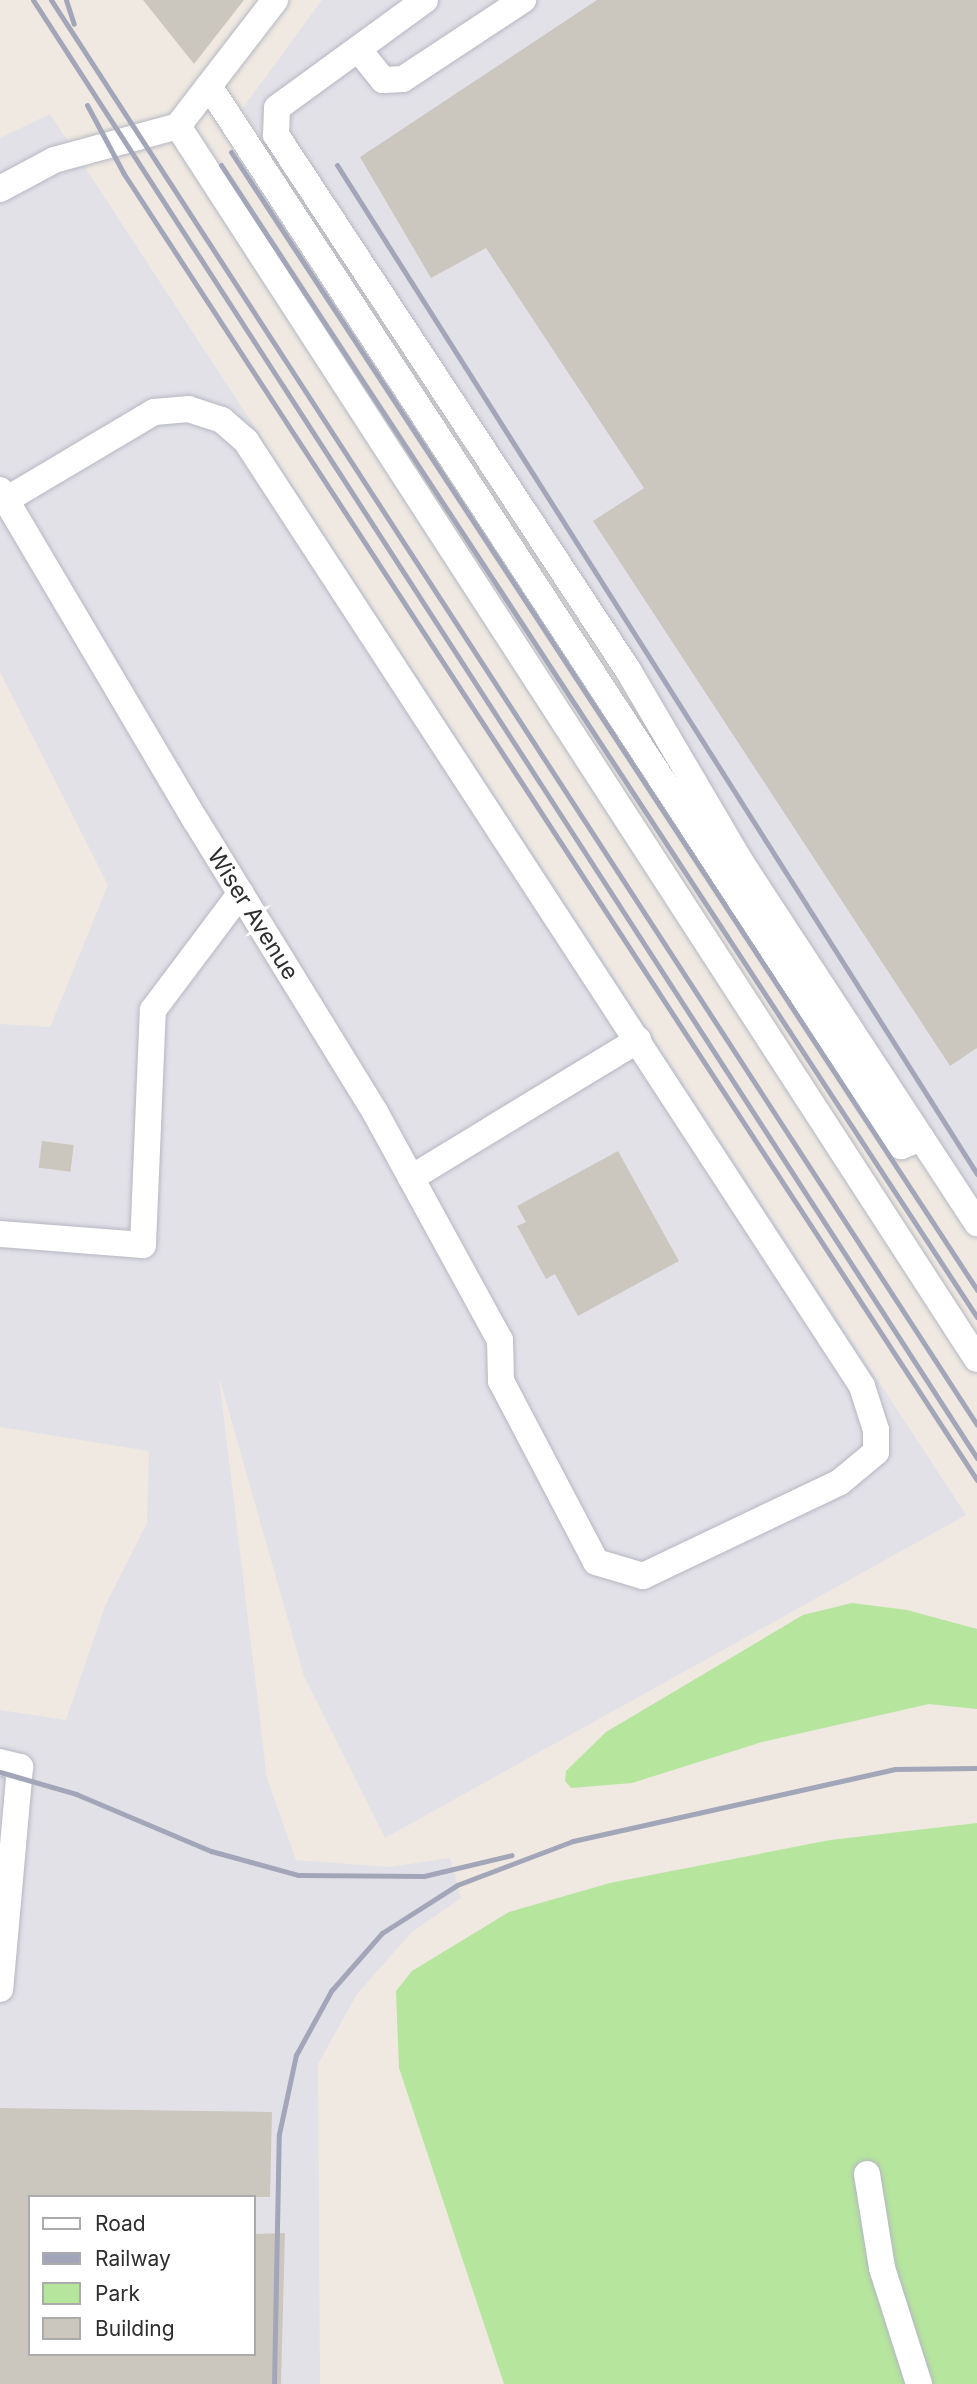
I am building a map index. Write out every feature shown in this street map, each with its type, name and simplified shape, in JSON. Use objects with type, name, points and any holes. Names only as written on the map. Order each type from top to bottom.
[{"type":"lane","points":[[0,189],[54,160],[178,126],[275,0]]},
{"type":"lane","points":[[425,0],[278,108],[276,135],[628,670],[740,861],[977,1223]]},
{"type":"lane","points":[[358,48],[383,80],[403,79],[523,0]]},
{"type":"lane","points":[[209,86],[901,1146],[922,1138]]},
{"type":"lane","points":[[178,126],[977,1359]]},
{"type":"lane","points":[[3,495],[154,412],[189,409],[230,427],[246,441],[638,1040],[411,1178]]},
{"type":"lane","name":"Wiser Avenue","points":[[3,495],[411,1178],[500,1340],[501,1381],[596,1562],[620,1572],[643,1576],[840,1482],[876,1452],[876,1430],[862,1386],[638,1040]]},
{"type":"lane","points":[[0,1234],[143,1245],[153,1010],[240,893]]},
{"type":"lane","points":[[0,1762],[20,1767],[0,1989]]},
{"type":"lane","points":[[867,2174],[882,2268],[919,2384]]},
{"type":"shaded area","points":[[322,0],[977,0],[977,1206],[242,109]]},
{"type":"shaded area","points":[[50,114],[966,1515],[385,1838],[304,1676],[219,1377],[267,1778],[296,1860],[389,1867],[450,1858],[461,1898],[412,1932],[357,1994],[318,2064],[320,2384],[0,2384],[0,1710],[66,1720],[105,1606],[147,1523],[149,1451],[0,1427],[0,1024],[50,1027],[108,885],[0,672],[0,138]]},
{"type":"green space","points":[[852,1603],[907,1610],[977,1629],[977,1709],[929,1704],[762,1742],[632,1783],[571,1788],[565,1781],[566,1771],[606,1732],[803,1615]]},
{"type":"green space","points":[[977,1823],[977,2384],[504,2384],[399,2068],[396,1991],[412,1971],[509,1912],[610,1883],[830,1840]]},
{"type":"building","points":[[143,0],[244,0],[194,64]]},
{"type":"building","points":[[597,0],[977,0],[977,1048],[950,1066],[593,521],[644,488],[486,248],[431,278],[360,157]]},
{"type":"building","points":[[42,1141],[74,1145],[70,1172],[39,1168]]},
{"type":"building","points":[[618,1151],[679,1261],[578,1316],[555,1274],[546,1279],[517,1226],[526,1222],[517,1206]]},
{"type":"building","points":[[0,2108],[272,2112],[270,2197],[28,2195],[28,2356],[256,2356],[256,2234],[285,2233],[281,2384],[0,2384]]},
{"type":"railway","points":[[33,0],[977,1458]]},
{"type":"railway","points":[[51,0],[977,1425]]},
{"type":"railway","points":[[66,0],[74,24]]},
{"type":"railway","points":[[87,105],[124,174],[977,1480]]},
{"type":"railway","points":[[231,152],[977,1290]]},
{"type":"railway","points":[[221,165],[977,1317]]},
{"type":"railway","points":[[337,165],[977,1174]]},
{"type":"railway","points":[[274,2384],[279,2134],[296,2055],[331,1991],[382,1933],[457,1885],[573,1841],[895,1769],[977,1768]]},
{"type":"railway","points":[[0,1772],[76,1794],[211,1851],[298,1875],[424,1876],[512,1855]]}]
